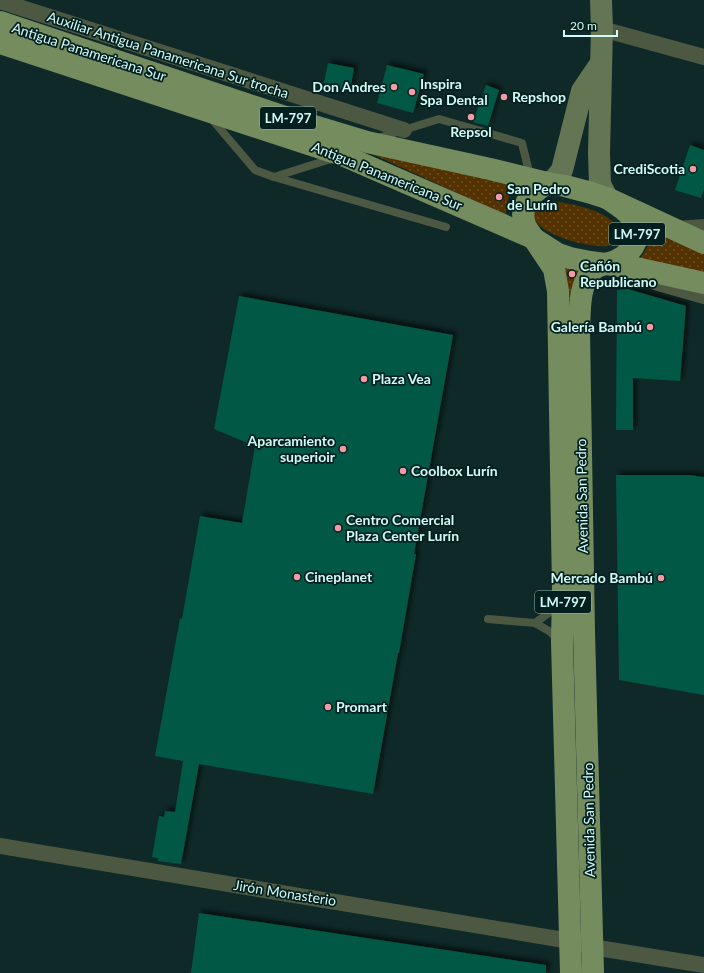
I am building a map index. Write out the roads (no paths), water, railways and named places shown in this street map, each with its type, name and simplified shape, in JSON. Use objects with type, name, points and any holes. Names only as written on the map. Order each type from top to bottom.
[{"type":"main road","name":"Antigua Panamericana Sur","points":[[0,22],[32,43],[203,109],[342,155],[533,238],[558,254],[590,262],[636,268],[704,284]]},
{"type":"main road","name":"Antigua Panamericana Sur","points":[[0,43],[32,43],[367,142],[573,188],[606,198],[704,243]]},
{"type":"main road","name":"Avenida San Pedro","points":[[539,181],[539,189],[531,196],[524,208],[523,221],[554,269],[558,291],[563,591],[562,642],[571,973]]},
{"type":"main road","name":"Avenida San Pedro","points":[[593,973],[584,631],[579,326],[581,295],[593,270],[603,264],[615,261],[631,251],[637,238],[635,222],[630,215],[606,198]]},
{"type":"street","points":[[601,0],[602,28],[599,153],[600,184],[606,198]]},
{"type":"street","name":"Auxiliar Antigua Panamericana Sur trocha","points":[[0,1],[404,130]]},
{"type":"street","points":[[602,28],[704,57]]},
{"type":"street","name":"Avenida San Pedro","points":[[539,181],[555,179],[562,170],[582,91],[601,63]]},
{"type":"street","points":[[674,229],[704,227]]},
{"type":"street","points":[[636,268],[653,281],[704,296]]},
{"type":"street","name":"Jirón Monasterio","points":[[0,846],[570,941],[592,948],[704,965]]},
{"type":"lane","points":[[203,109],[255,170],[446,228]]},
{"type":"lane","points":[[367,142],[439,119],[522,143],[539,181]]},
{"type":"lane","points":[[274,177],[342,155]]},
{"type":"lane","points":[[535,623],[550,612],[563,591]]},
{"type":"lane","points":[[488,619],[535,623],[549,631],[562,642]]},
{"type":"place","name":"Don Andres","points":[[394,87]]},
{"type":"place","name":"Inspira Spa Dental","points":[[412,92]]},
{"type":"place","name":"Repshop","points":[[504,97]]},
{"type":"place","name":"Repsol","points":[[471,117]]},
{"type":"place","name":"CrediScotia","points":[[693,169]]},
{"type":"place","name":"San Pedro de Lurín","points":[[499,197]]},
{"type":"place","name":"Cañón Republicano","points":[[572,274]]},
{"type":"place","name":"Galería Bambú","points":[[650,327]]},
{"type":"place","name":"Plaza Vea","points":[[364,379]]},
{"type":"place","name":"Aparcamiento superioir","points":[[343,449]]},
{"type":"place","name":"Coolbox Lurín","points":[[403,471]]},
{"type":"place","name":"Centro Comercial Plaza Center Lurín","points":[[338,528]]},
{"type":"place","name":"Cineplanet","points":[[297,577]]},
{"type":"place","name":"Mercado Bambú","points":[[661,578]]},
{"type":"place","name":"Promart","points":[[328,707]]}]
